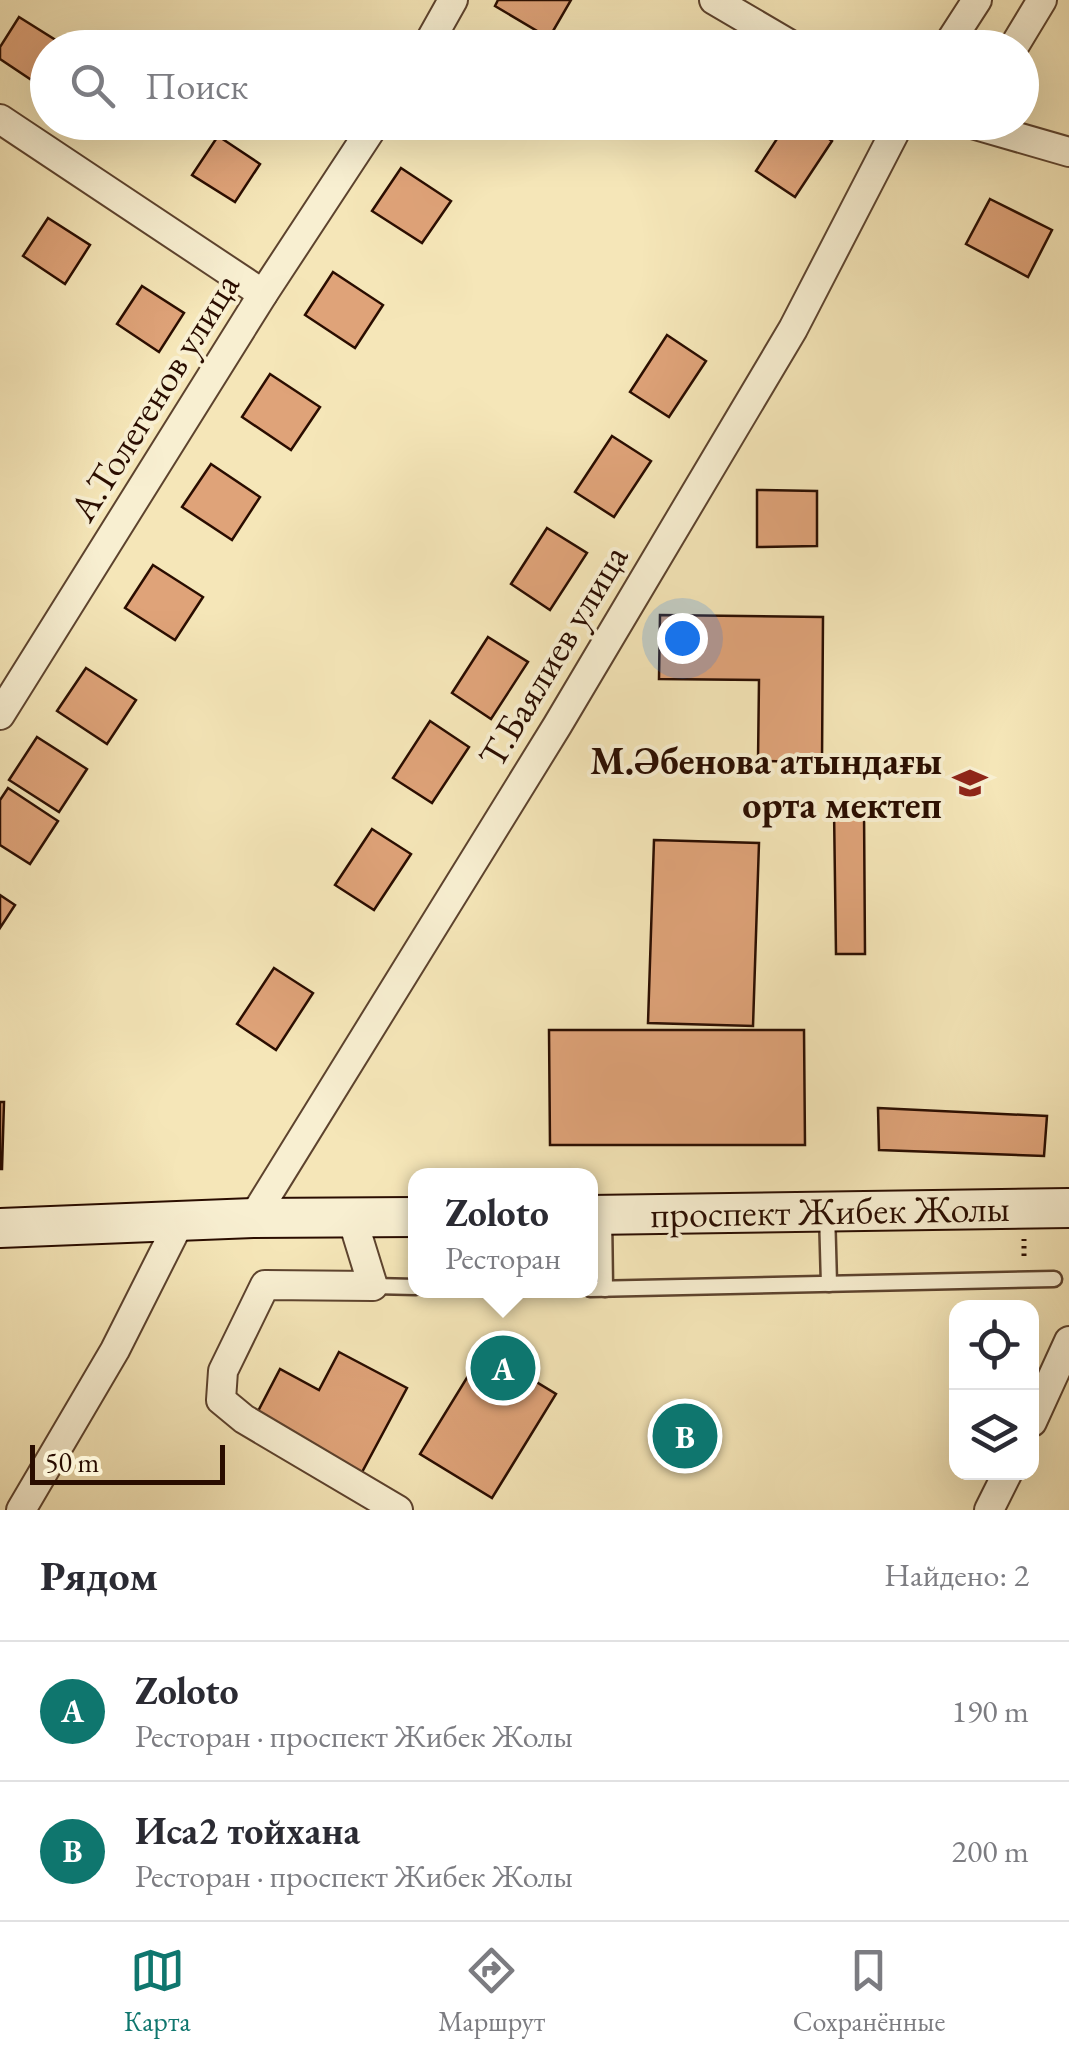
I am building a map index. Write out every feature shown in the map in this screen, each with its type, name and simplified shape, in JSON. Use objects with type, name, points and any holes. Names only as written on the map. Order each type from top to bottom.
[{"type":"main road","name":"проспект Жибек Жолы","points":[[598,1214],[1069,1208]]},
{"type":"main road","points":[[0,1228],[253,1218],[408,1217]]},
{"type":"street","points":[[436,30],[453,0]]},
{"type":"street","points":[[714,0],[765,30]]},
{"type":"street","points":[[958,30],[977,0]]},
{"type":"street","points":[[1024,30],[1042,0]]},
{"type":"street","points":[[0,120],[30,140]]},
{"type":"street","points":[[30,140],[263,294]]},
{"type":"street","name":"А.Толегенов улица","points":[[0,714],[12,669],[364,140]]},
{"type":"street","name":"Т.Баялиев улица","points":[[253,1218],[557,726],[793,329],[891,140]]},
{"type":"street","points":[[1028,140],[1069,152]]},
{"type":"street","points":[[352,1218],[373,1286],[265,1285],[222,1371],[222,1400],[244,1419],[398,1510]]},
{"type":"street","points":[[21,1510],[115,1350],[178,1222]]},
{"type":"street","points":[[1039,1406],[1069,1340]]},
{"type":"street","points":[[989,1510],[1004,1480]]},
{"type":"lane","points":[[827,1211],[829,1284]]},
{"type":"lane","points":[[598,1289],[1054,1279]]},
{"type":"lane","points":[[373,1286],[408,1287]]},
{"type":"building","points":[[498,0],[571,0],[554,30],[536,30],[495,6]]},
{"type":"building","points":[[19,17],[40,30],[30,30],[30,79],[0,59],[0,47]]},
{"type":"building","points":[[215,140],[224,140],[260,164],[235,202],[192,175]]},
{"type":"building","points":[[776,140],[832,141],[795,197],[756,171]]},
{"type":"building","points":[[401,168],[451,201],[422,243],[372,211]]},
{"type":"building","points":[[990,199],[1052,230],[1028,277],[966,244]]},
{"type":"building","points":[[48,218],[90,245],[65,284],[23,256]]},
{"type":"building","points":[[333,272],[383,305],[355,348],[305,315]]},
{"type":"building","points":[[142,286],[184,313],[159,352],[117,324]]},
{"type":"building","points":[[667,335],[706,361],[669,417],[630,392]]},
{"type":"building","points":[[270,374],[320,407],[291,450],[242,417]]},
{"type":"building","points":[[612,436],[651,461],[614,517],[575,492]]},
{"type":"building","points":[[211,464],[260,497],[232,540],[182,507]]},
{"type":"building","points":[[757,490],[817,491],[817,546],[757,547]]},
{"type":"building","points":[[547,528],[587,553],[550,610],[511,584]]},
{"type":"building","points":[[153,565],[203,597],[175,640],[125,608]]},
{"type":"building","points":[[660,615],[823,617],[822,762],[758,761],[759,680],[659,679]]},
{"type":"building","points":[[488,637],[528,662],[491,719],[452,693]]},
{"type":"building","points":[[86,668],[136,700],[107,744],[57,711]]},
{"type":"building","points":[[430,721],[469,747],[432,803],[393,778]]},
{"type":"building","points":[[37,737],[87,769],[59,812],[9,780]]},
{"type":"building","points":[[8,788],[58,821],[30,864],[0,845],[0,800]]},
{"type":"building","points":[[834,809],[864,809],[865,954],[836,954]]},
{"type":"building","points":[[372,829],[411,854],[374,910],[335,885]]},
{"type":"building","points":[[654,840],[759,843],[753,1026],[648,1023]]},
{"type":"building","points":[[0,895],[15,905],[0,928]]},
{"type":"building","points":[[274,968],[313,993],[276,1050],[237,1024]]},
{"type":"building","points":[[549,1030],[804,1030],[805,1145],[550,1145]]},
{"type":"building","points":[[0,1102],[4,1102],[2,1169],[0,1169]]},
{"type":"building","points":[[878,1108],[1047,1116],[1044,1156],[879,1150]]},
{"type":"building","points":[[484,1350],[556,1394],[492,1498],[420,1454]]},
{"type":"building","points":[[339,1352],[407,1388],[361,1474],[255,1417],[280,1369],[319,1390]]},
{"type":"place","name":"М.Әбенова атындағы орта мектеп","points":[[970,783]]},
{"type":"place","name":"Zoloto","points":[[503,1368]]},
{"type":"place","name":"Иса2 тойхана","points":[[685,1436]]}]
